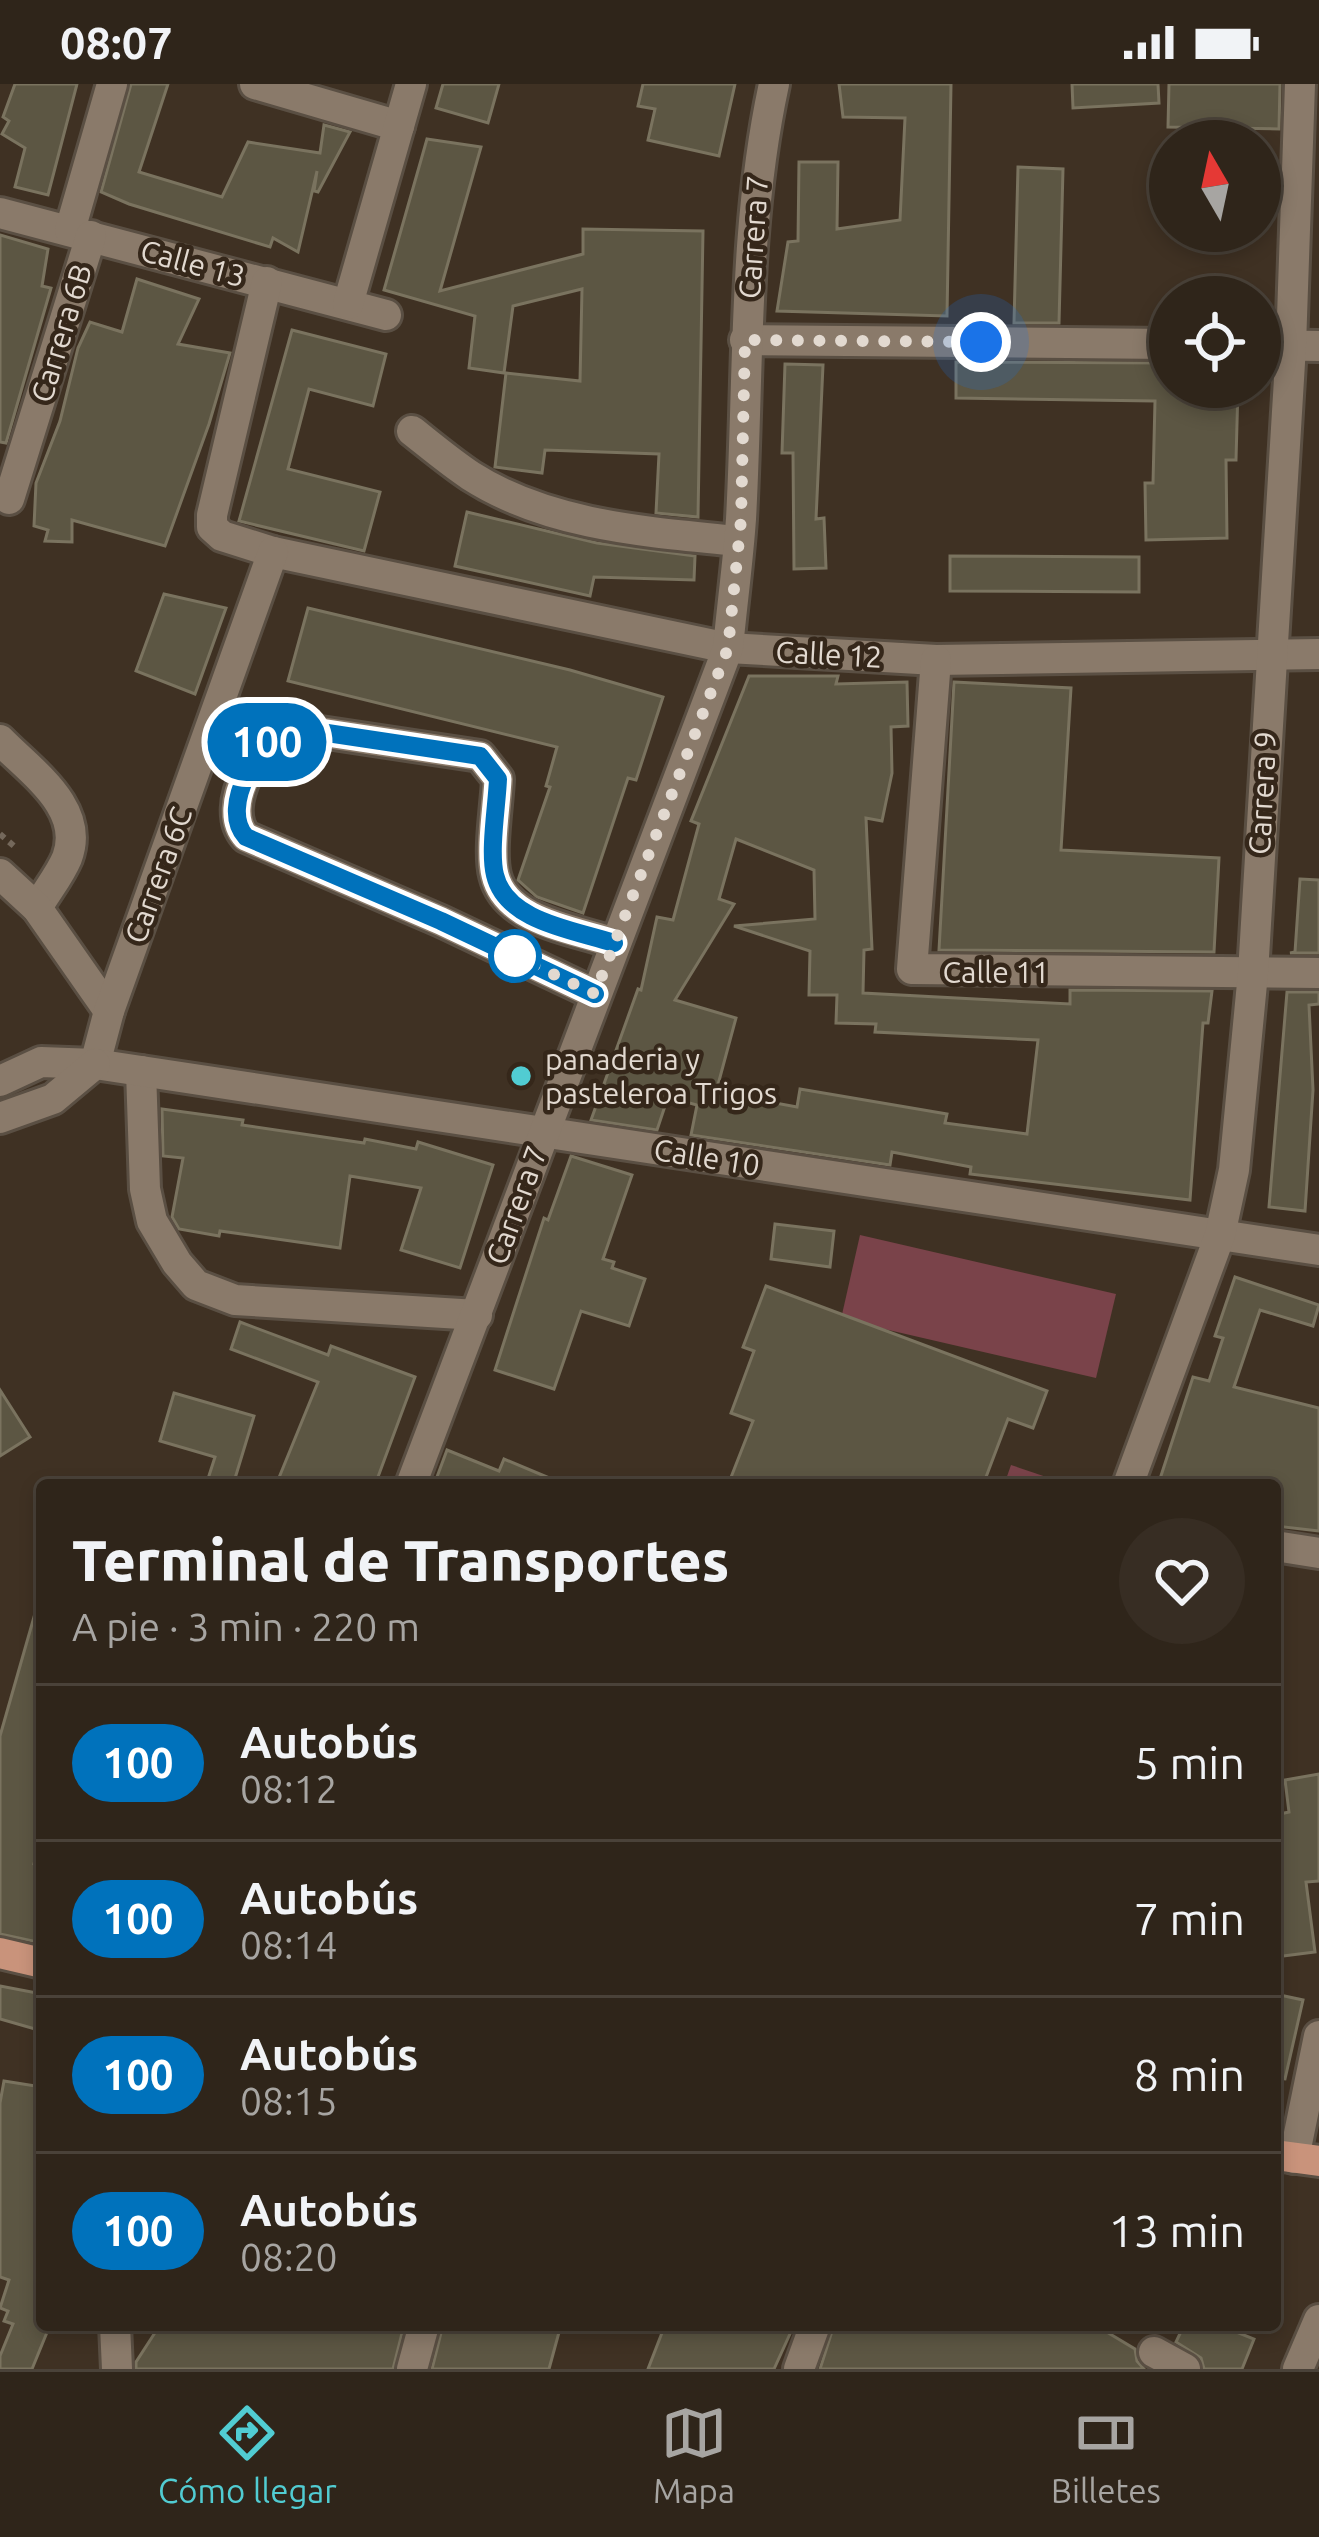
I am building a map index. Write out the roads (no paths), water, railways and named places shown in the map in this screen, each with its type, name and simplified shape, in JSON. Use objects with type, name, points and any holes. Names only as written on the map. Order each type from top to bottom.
[{"type":"main road","points":[[0,1953],[36,1962]]},
{"type":"street","name":"Carrera 6B","points":[[9,500],[81,233],[112,84]]},
{"type":"street","points":[[255,84],[399,126]]},
{"type":"street","points":[[348,304],[411,84]]},
{"type":"street","name":"Carrera 7","points":[[413,1479],[728,648],[760,149],[774,84]]},
{"type":"street","name":"Carrera 9","points":[[1130,1479],[1220,1235],[1234,1170],[1253,973],[1290,346],[1300,84]]},
{"type":"street","name":"Calle 13","points":[[0,213],[386,315]]},
{"type":"street","name":"Calle 12","points":[[267,282],[212,527],[222,536],[273,552],[728,648],[936,660],[1319,654]]},
{"type":"street","points":[[745,340],[1149,344]]},
{"type":"street","points":[[412,431],[473,477],[518,499],[622,529],[738,541]]},
{"type":"street","name":"Carrera 6C","points":[[95,1064],[273,552]]},
{"type":"street","name":"Calle 11","points":[[936,660],[912,969],[1319,973]]},
{"type":"street","points":[[595,994],[246,837],[235,816],[247,774],[266,743],[294,728],[480,756],[498,779],[494,873],[503,893],[519,910],[614,943]]},
{"type":"street","points":[[0,740],[63,806],[73,827],[67,857],[37,908]]},
{"type":"street","points":[[0,874],[37,908],[110,1011]]},
{"type":"street","name":"Calle 10","points":[[0,1081],[41,1062],[95,1064],[1319,1250]]},
{"type":"street","points":[[0,1118],[53,1099],[95,1064]]},
{"type":"street","points":[[141,1071],[145,1190],[152,1221],[196,1285],[235,1300],[477,1315]]},
{"type":"street","points":[[1281,1547],[1319,1553]]},
{"type":"street","points":[[1296,2158],[1319,2036]]},
{"type":"street","points":[[1298,2369],[1319,2320]]},
{"type":"street","points":[[115,2331],[117,2369]]},
{"type":"street","points":[[412,2369],[422,2331]]},
{"type":"street","points":[[799,2369],[812,2331]]},
{"type":"street","points":[[1154,2352],[1185,2369]]},
{"type":"place","name":"panaderia y pasteleroa Trigos","points":[[521,1076]]}]
